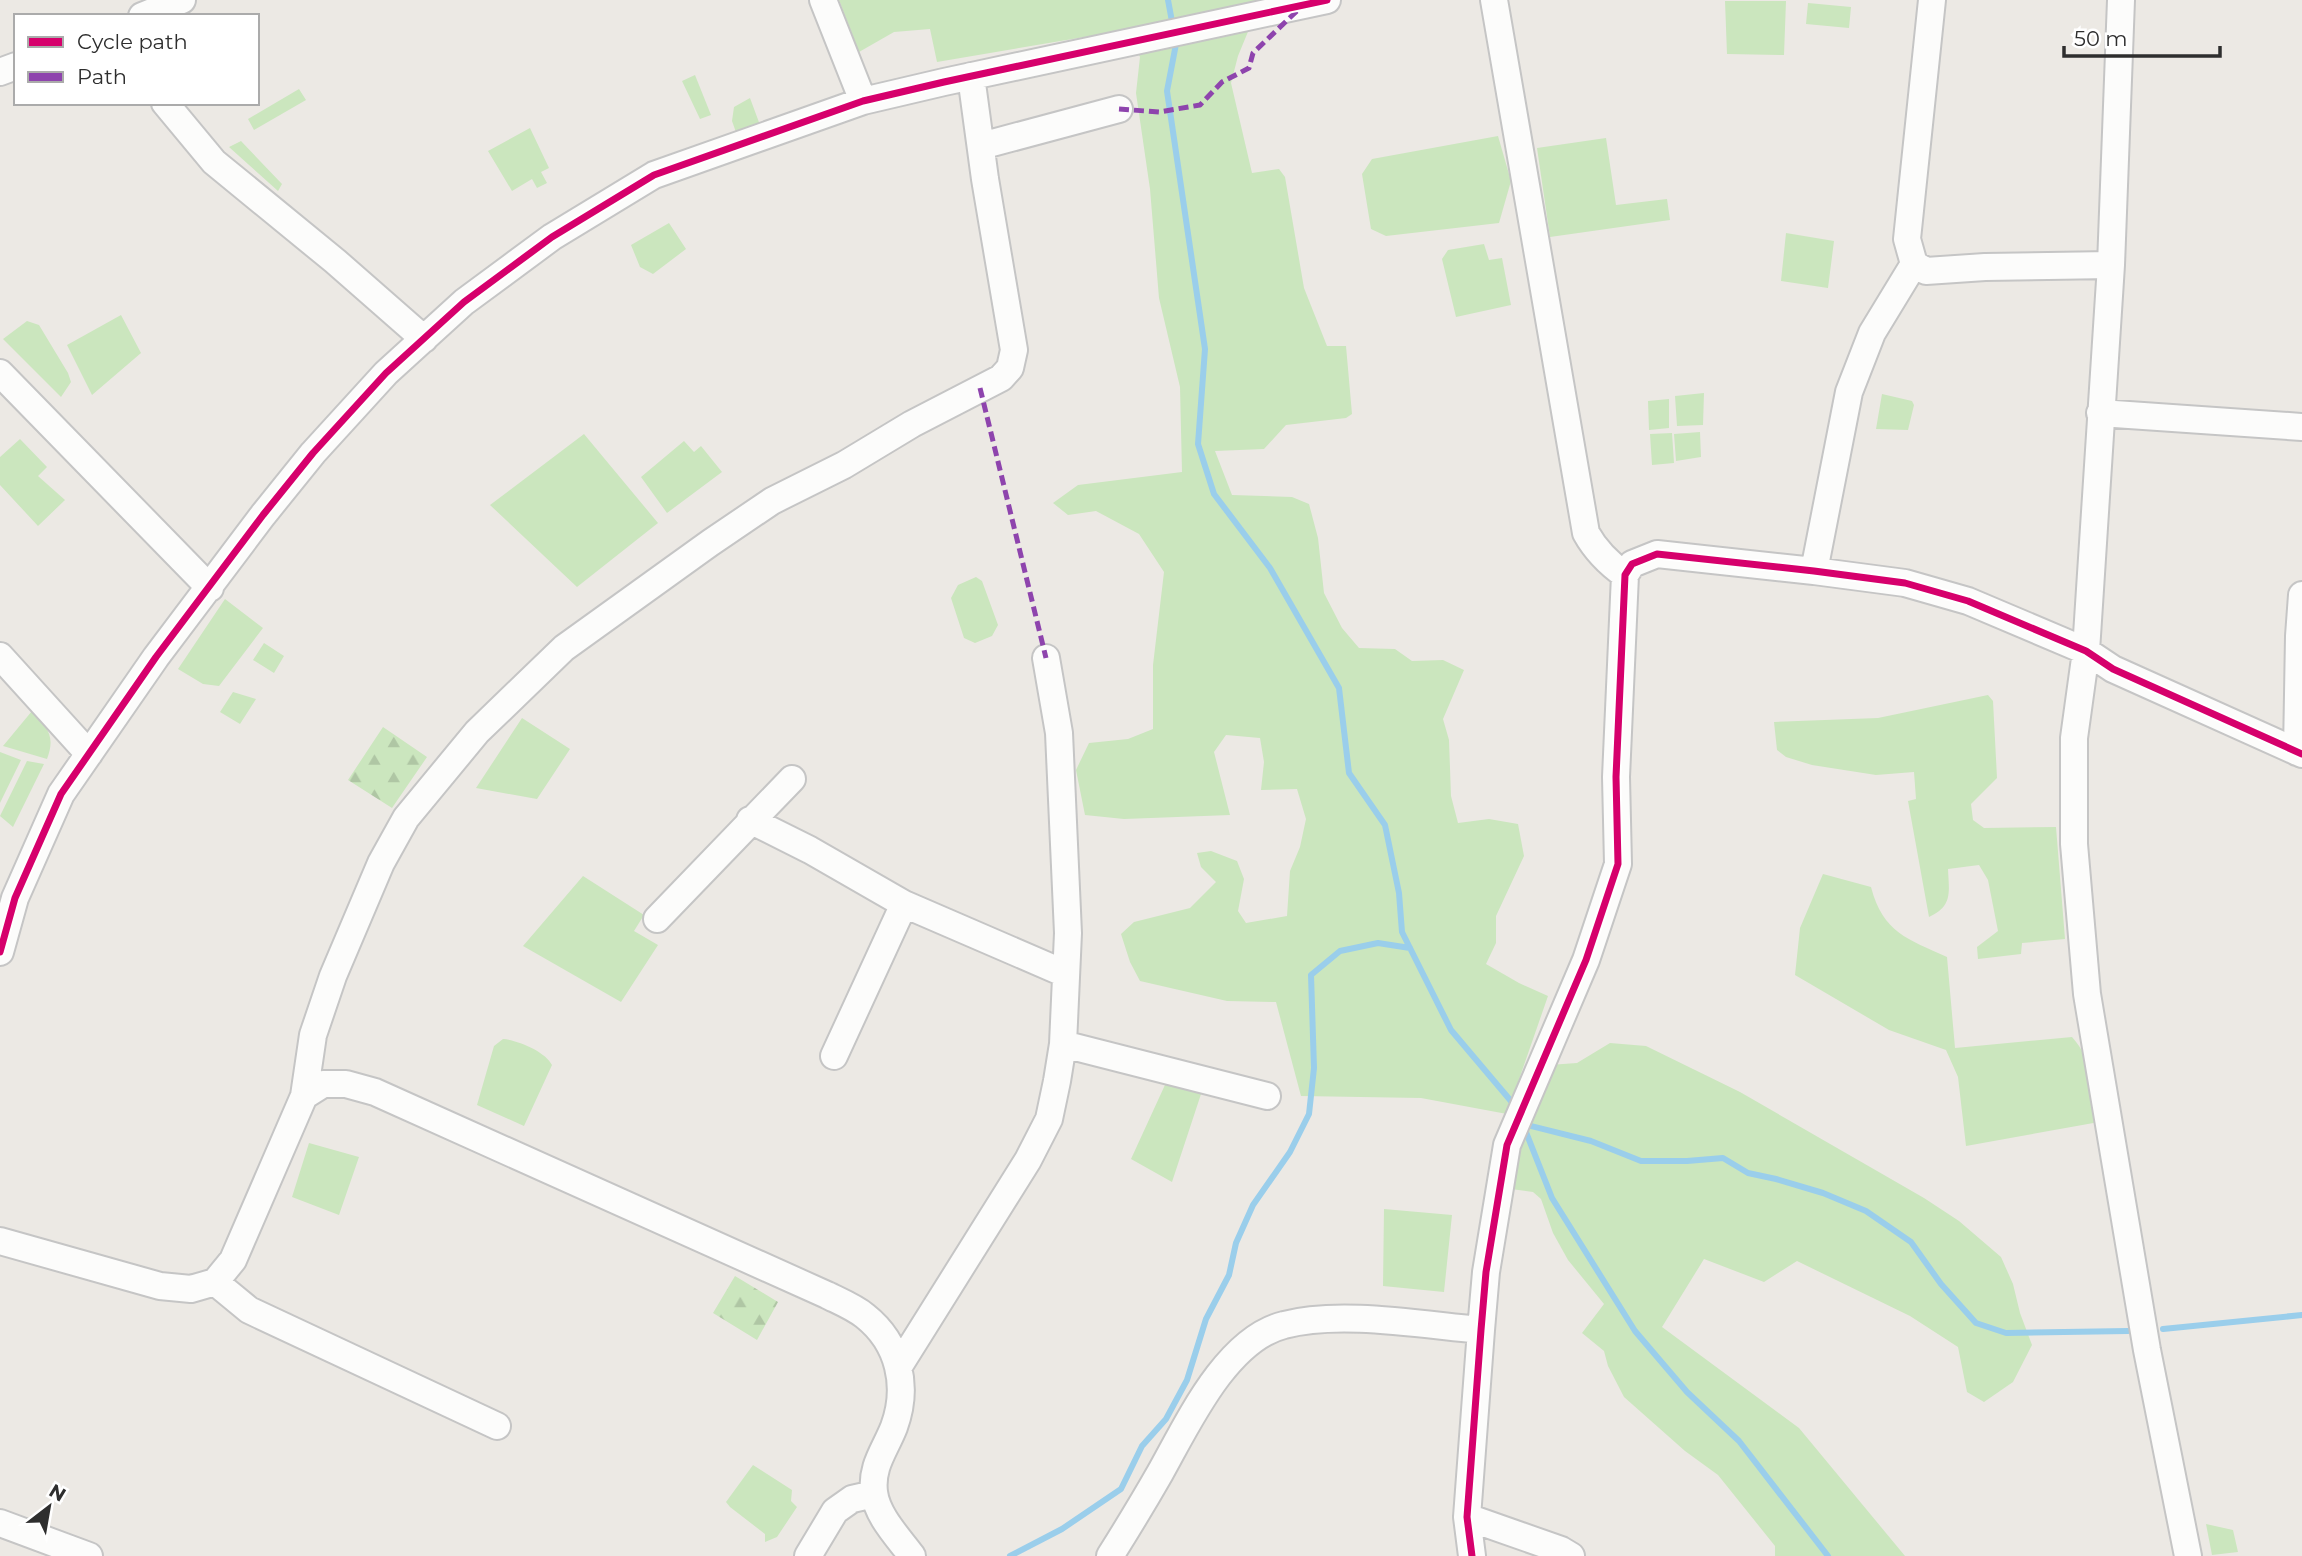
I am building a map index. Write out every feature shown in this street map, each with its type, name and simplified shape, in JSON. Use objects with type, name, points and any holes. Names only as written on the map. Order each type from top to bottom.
[{"type":"street","points":[[147,14],[182,0]]},
{"type":"street","points":[[823,0],[863,102]]},
{"type":"street","points":[[0,952],[15,898],[61,794],[156,657],[263,515],[313,453],[386,373],[464,302],[552,237],[654,176],[863,102],[971,76],[1327,0]]},
{"type":"street","points":[[1494,0],[1586,533],[1595,549],[1609,564],[1625,575]]},
{"type":"street","points":[[1932,0],[1907,239],[1914,264],[1926,271],[2111,265]]},
{"type":"street","points":[[2121,0],[2111,265],[2087,651],[2074,738],[2074,845],[2087,994],[2147,1350],[2188,1556]]},
{"type":"street","points":[[0,1241],[160,1286],[191,1289],[215,1282],[233,1260],[304,1096],[313,1035],[329,988],[381,863],[406,818],[477,732],[564,648],[709,542],[772,501],[844,466],[912,424],[1001,378],[1010,368],[1014,350],[971,76]]},
{"type":"street","points":[[167,105],[214,162],[335,261],[424,339]]},
{"type":"street","points":[[981,146],[1119,109]]},
{"type":"street","points":[[1814,571],[1849,392],[1871,333],[1914,264]]},
{"type":"street","points":[[0,373],[210,587]]},
{"type":"street","points":[[2100,413],[2302,427]]},
{"type":"street","points":[[1472,1556],[1467,1517],[1481,1330],[1486,1272],[1507,1145],[1586,960],[1618,864],[1616,777],[1625,575],[1632,564],[1657,554],[1905,583],[1968,601],[2087,651],[2113,669],[2300,753],[2299,636],[2302,595]]},
{"type":"street","points":[[0,656],[89,754]]},
{"type":"street","points":[[899,1366],[1028,1160],[1049,1119],[1063,1044],[1068,933],[1059,733],[1046,658]]},
{"type":"street","points":[[657,919],[792,779]]},
{"type":"street","points":[[750,821],[810,850],[904,904],[1066,974]]},
{"type":"street","points":[[834,1056],[904,904]]},
{"type":"street","points":[[1063,1044],[1266,1096]]},
{"type":"street","points":[[304,1096],[323,1084],[346,1084],[375,1092],[827,1295],[864,1315],[887,1338],[899,1366],[901,1392],[894,1425],[874,1468],[874,1494],[887,1524],[912,1556]]},
{"type":"street","points":[[215,1282],[249,1310],[497,1426]]},
{"type":"street","points":[[1110,1556],[1200,1403],[1227,1365],[1253,1338],[1282,1325],[1314,1320],[1361,1320],[1481,1330]]},
{"type":"street","points":[[808,1556],[835,1511],[852,1499],[874,1494]]},
{"type":"street","points":[[1467,1517],[1561,1550],[1570,1556]]},
{"type":"street","points":[[0,1523],[89,1556]]},
{"type":"green space","points":[[839,0],[1261,0],[1238,56],[1231,83],[1252,173],[1279,169],[1285,177],[1304,288],[1327,346],[1346,346],[1352,414],[1346,418],[1286,425],[1264,449],[1215,451],[1232,495],[1292,497],[1309,504],[1318,538],[1324,593],[1342,628],[1359,648],[1395,649],[1412,661],[1443,660],[1464,670],[1443,719],[1449,740],[1451,796],[1458,823],[1489,819],[1518,824],[1524,856],[1496,916],[1496,943],[1486,964],[1548,996],[1507,1114],[1421,1098],[1301,1096],[1276,1002],[1227,1001],[1140,981],[1130,962],[1121,934],[1134,922],[1190,908],[1216,882],[1201,867],[1197,853],[1211,851],[1237,861],[1244,879],[1238,911],[1246,923],[1287,916],[1290,871],[1300,847],[1306,819],[1297,789],[1261,790],[1264,762],[1260,738],[1226,735],[1214,752],[1230,815],[1124,819],[1085,815],[1076,770],[1089,743],[1128,739],[1153,729],[1153,665],[1164,572],[1139,534],[1096,511],[1068,515],[1053,503],[1078,485],[1182,472],[1180,387],[1159,298],[1150,189],[1136,93],[1140,57],[1126,30],[937,62],[930,29],[894,32],[859,52]]},
{"type":"green space","points":[[1725,1],[1786,1],[1784,55],[1727,54]]},
{"type":"green space","points":[[1808,3],[1851,7],[1849,28],[1806,24]]},
{"type":"green space","points":[[695,75],[711,115],[700,119],[682,81]]},
{"type":"green space","points":[[299,89],[306,100],[254,130],[248,119]]},
{"type":"green space","points":[[750,98],[760,125],[737,135],[732,121],[734,107]]},
{"type":"green space","points":[[530,128],[549,168],[541,172],[547,183],[537,188],[532,179],[512,191],[488,151]]},
{"type":"green space","points":[[1498,136],[1511,181],[1499,223],[1386,236],[1371,229],[1362,174],[1372,159]]},
{"type":"green space","points":[[1606,138],[1616,205],[1667,199],[1670,220],[1550,237],[1537,148]]},
{"type":"green space","points":[[241,141],[282,184],[278,191],[229,147]]},
{"type":"green space","points":[[669,223],[686,249],[653,274],[640,267],[631,245]]},
{"type":"green space","points":[[1786,233],[1834,241],[1828,288],[1781,281]]},
{"type":"green space","points":[[1484,244],[1489,260],[1502,258],[1511,305],[1456,317],[1442,259],[1448,250]]},
{"type":"green space","points":[[121,315],[141,353],[92,395],[67,345]]},
{"type":"green space","points":[[27,321],[39,325],[68,373],[71,382],[61,397],[3,339]]},
{"type":"green space","points":[[1704,393],[1703,425],[1677,426],[1675,396]]},
{"type":"green space","points":[[1882,394],[1912,401],[1914,405],[1908,430],[1876,429]]},
{"type":"green space","points":[[1669,399],[1669,428],[1649,430],[1648,401]]},
{"type":"green space","points":[[1700,432],[1701,457],[1676,461],[1674,434]]},
{"type":"green space","points":[[1672,433],[1674,463],[1652,465],[1650,434]]},
{"type":"green space","points":[[584,434],[658,523],[577,587],[490,505]]},
{"type":"green space","points":[[20,439],[47,467],[38,476],[65,500],[38,526],[0,485],[0,457]]},
{"type":"green space","points":[[684,441],[694,452],[701,446],[722,472],[667,513],[641,477]]},
{"type":"green space","points":[[976,577],[982,581],[998,625],[992,636],[975,643],[964,638],[951,598],[958,585]]},
{"type":"green space","points":[[225,599],[263,628],[219,686],[203,684],[178,669]]},
{"type":"green space","points":[[264,643],[284,656],[274,673],[253,660]]},
{"type":"green space","points":[[233,692],[256,699],[240,724],[220,712]]},
{"type":"green space","points":[[1988,695],[1993,701],[1997,778],[1971,804],[1973,820],[1984,828],[2056,827],[2065,939],[2022,943],[2021,954],[1978,959],[1977,947],[1998,931],[1988,880],[1979,865],[1948,869],[1948,898],[1937,913],[1929,917],[1908,801],[1916,799],[1914,772],[1876,775],[1812,765],[1786,757],[1777,750],[1774,722],[1878,718]]},
{"type":"green space","points":[[32,711],[42,722],[50,738],[47,759],[3,746]]},
{"type":"green space","points":[[522,718],[570,749],[537,799],[476,788]]},
{"type":"green space","points":[[383,727],[427,757],[392,808],[348,780]]},
{"type":"green space","points":[[0,752],[21,760],[0,803]]},
{"type":"green space","points":[[27,761],[44,764],[13,827],[0,816]]},
{"type":"green space","points":[[1823,874],[1871,887],[1882,915],[1890,925],[1909,939],[1947,957],[1955,1048],[2072,1037],[2089,1066],[2099,1122],[1966,1146],[1958,1077],[1946,1050],[1889,1030],[1795,975],[1800,928]]},
{"type":"green space","points":[[583,876],[644,915],[634,931],[658,945],[621,1002],[523,946]]},
{"type":"green space","points":[[503,1039],[531,1048],[552,1065],[524,1126],[477,1105],[494,1046]]},
{"type":"green space","points":[[1610,1043],[1646,1046],[1740,1092],[1924,1198],[1959,1221],[2001,1257],[2013,1284],[2032,1345],[2013,1382],[1984,1402],[1967,1392],[1958,1347],[1910,1316],[1797,1261],[1764,1282],[1704,1259],[1662,1327],[1799,1428],[1905,1556],[1775,1556],[1775,1546],[1718,1475],[1685,1451],[1624,1397],[1608,1366],[1604,1351],[1582,1333],[1604,1304],[1568,1260],[1553,1233],[1541,1199],[1533,1192],[1511,1189],[1510,1154],[1549,1065],[1577,1063]]},
{"type":"green space","points":[[1170,1074],[1203,1088],[1172,1182],[1131,1159]]},
{"type":"green space","points":[[309,1143],[359,1157],[339,1215],[292,1197]]},
{"type":"green space","points":[[1384,1209],[1452,1215],[1444,1292],[1383,1286]]},
{"type":"green space","points":[[735,1276],[778,1302],[757,1340],[713,1313]]},
{"type":"green space","points":[[753,1465],[792,1490],[791,1501],[797,1507],[777,1537],[765,1542],[765,1534],[726,1502]]},
{"type":"green space","points":[[2206,1524],[2233,1530],[2238,1552],[2212,1555]]},
{"type":"waterway","points":[[1168,0],[1173,27]]},
{"type":"waterway","points":[[1175,38],[1167,91],[1205,349],[1198,444],[1214,494],[1270,568],[1339,688],[1349,773],[1385,825],[1399,893],[1402,932],[1451,1030],[1516,1107]]},
{"type":"waterway","points":[[1010,1556],[1062,1529],[1121,1489],[1142,1446],[1166,1419],[1187,1380],[1206,1319],[1229,1275],[1236,1243],[1253,1205],[1290,1152],[1309,1114],[1314,1068],[1311,975],[1340,951],[1378,943],[1410,948]]},
{"type":"waterway","points":[[1523,1124],[1591,1141],[1641,1161],[1723,1158],[1748,1173],[1823,1193],[1866,1211],[1911,1242],[1941,1284],[1976,1323],[2006,1333],[2128,1331]]},
{"type":"waterway","points":[[1524,1127],[1552,1198],[1635,1331],[1687,1392],[1739,1441],[1828,1556]]},
{"type":"waterway","points":[[2163,1329],[2302,1315]]},
{"type":"marked path","points":[[1119,109],[1159,112],[1200,105],[1222,82],[1249,68],[1253,53],[1300,8]]},
{"type":"marked path","points":[[980,388],[1046,658]]},
{"type":"cycle path","points":[[0,952],[15,898],[61,794],[156,657],[263,515],[313,453],[386,373],[464,302],[552,237],[654,175],[863,101],[1327,0]]},
{"type":"cycle path","points":[[1472,1556],[1467,1517],[1481,1330],[1486,1272],[1507,1145],[1586,960],[1618,864],[1616,777],[1625,575],[1632,564],[1657,554],[1905,583],[1968,601],[2086,651],[2113,669],[2302,754]]}]
